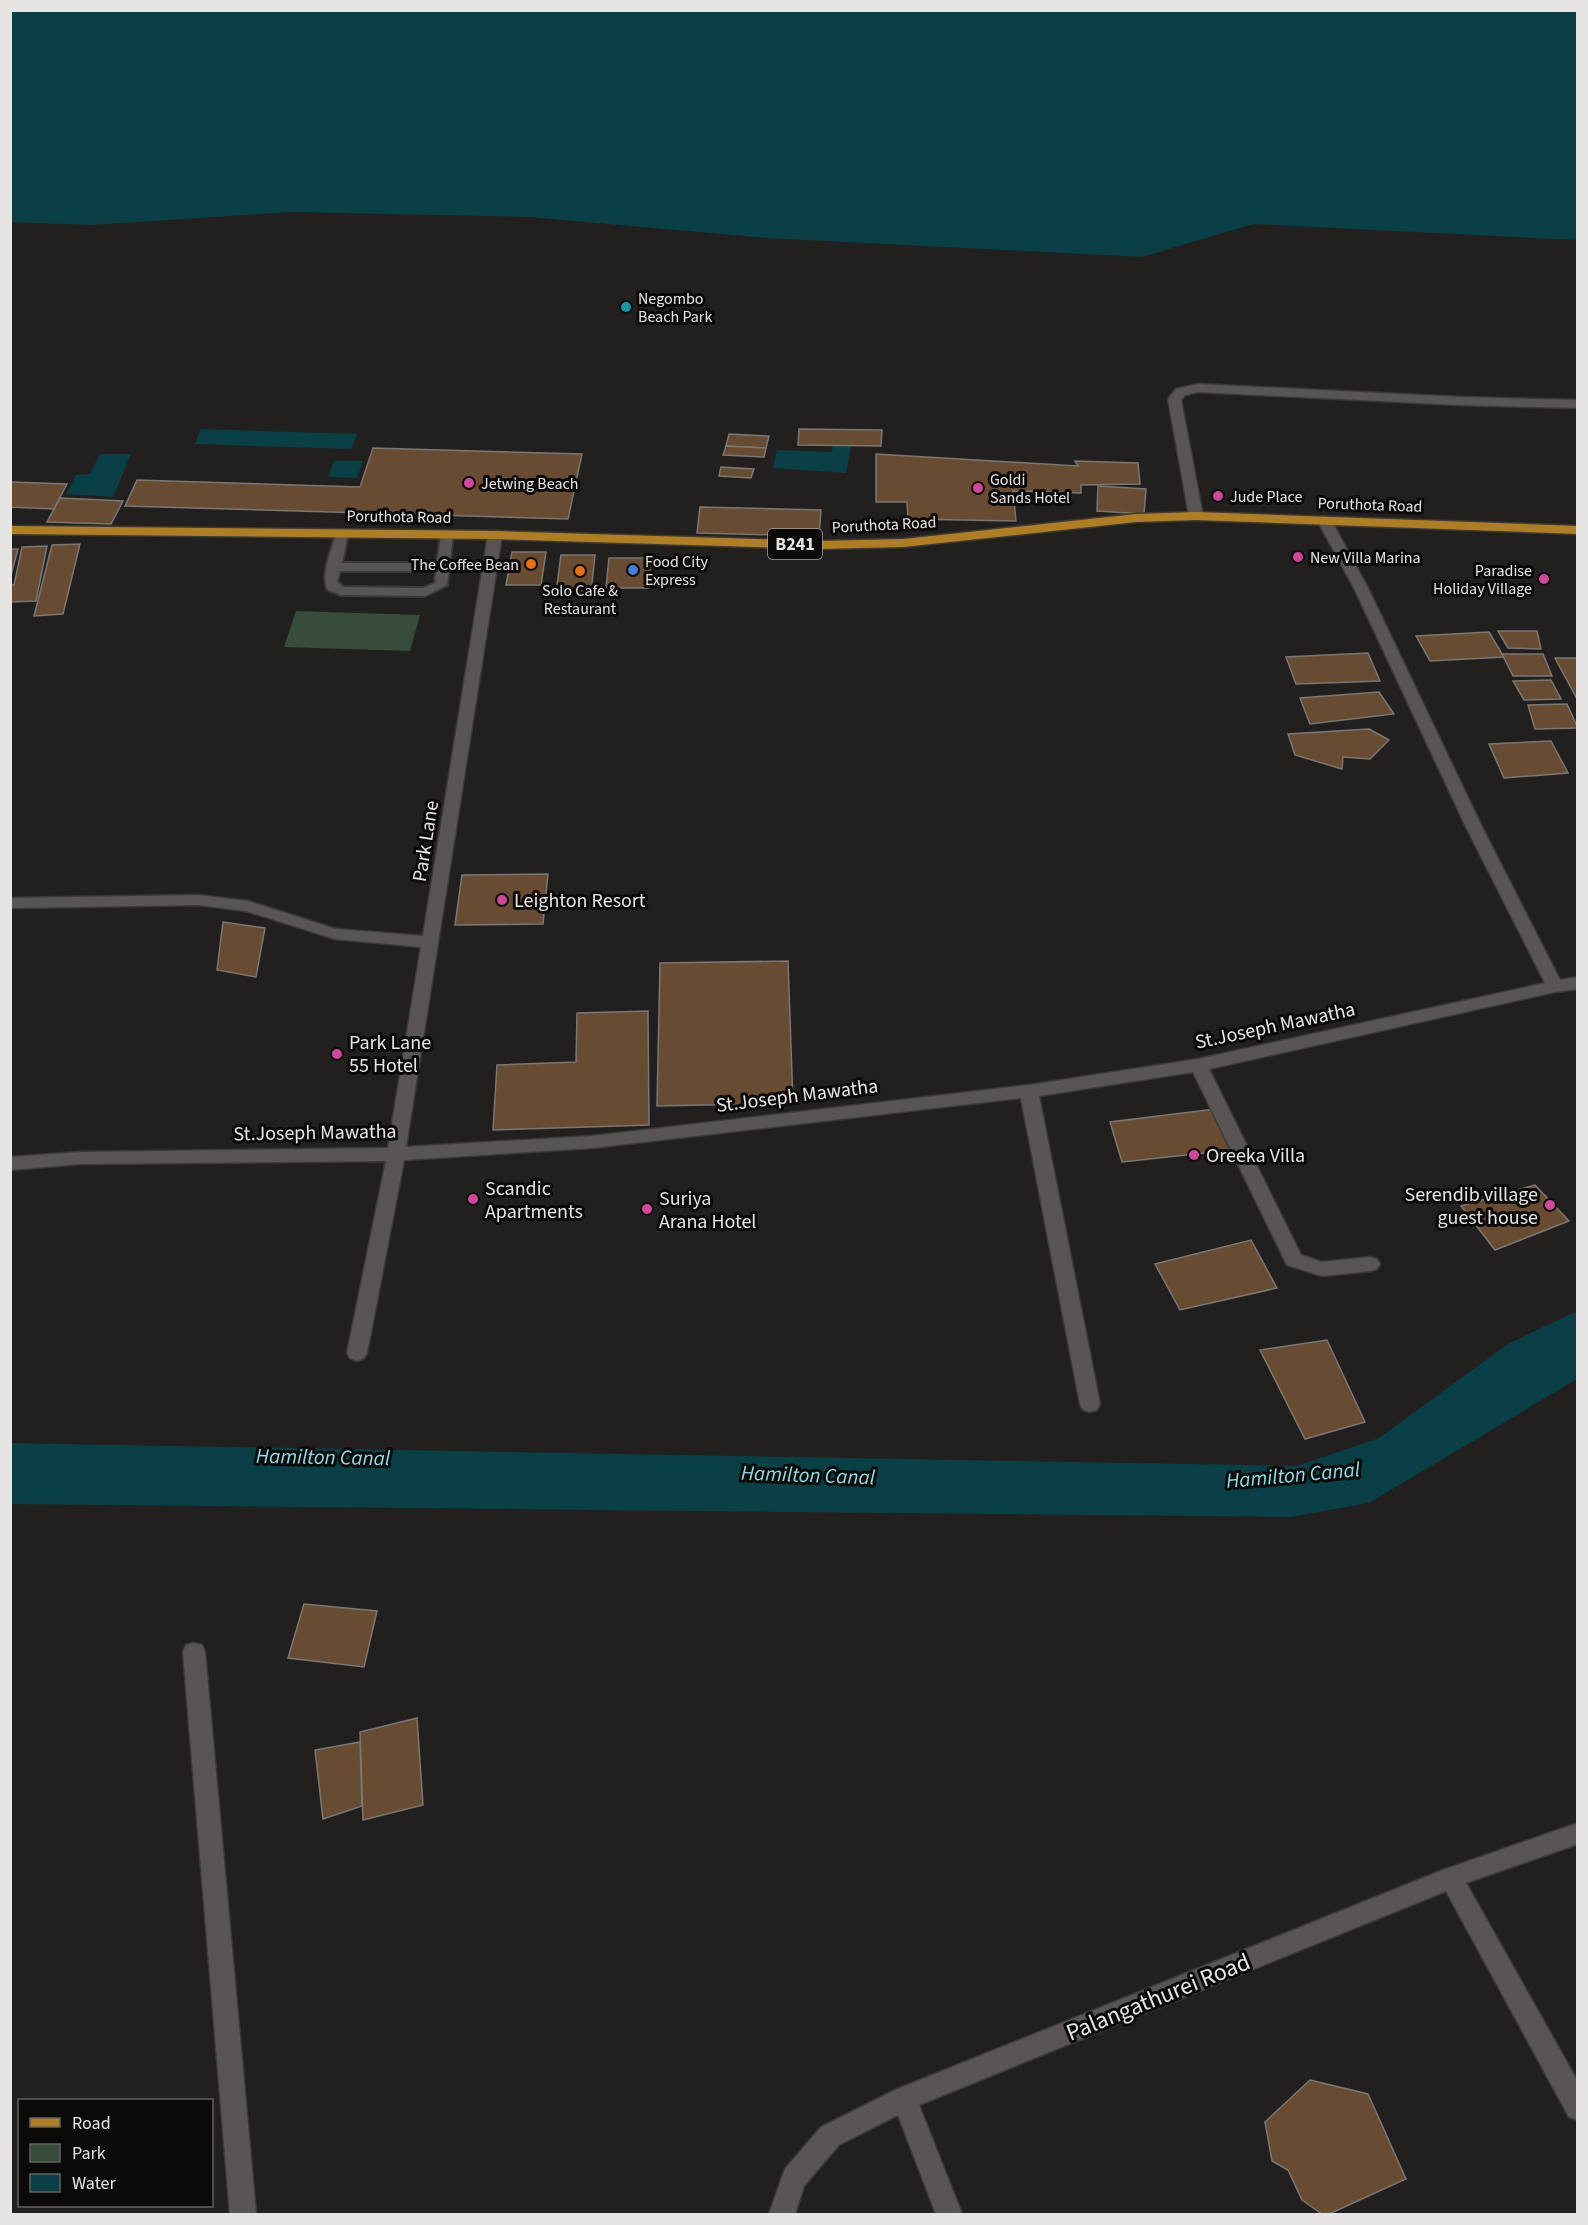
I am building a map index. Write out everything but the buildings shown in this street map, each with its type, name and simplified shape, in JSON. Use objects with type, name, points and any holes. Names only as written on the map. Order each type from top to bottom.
[{"type":"main road","name":"Poruthota Road","points":[[10,530],[495,535],[819,545],[882,544],[1136,518],[1196,516],[1578,530]]},
{"type":"street","points":[[1196,516],[1174,399],[1181,392],[1198,388],[1460,401],[1578,404]]},
{"type":"street","points":[[1324,520],[1361,588],[1474,826],[1555,986]]},
{"type":"street","name":"Park Lane","points":[[357,1353],[396,1154],[495,535]]},
{"type":"street","points":[[10,903],[198,900],[248,906],[335,934],[430,942]]},
{"type":"street","name":"St.Joseph Mawatha","points":[[10,1164],[80,1158],[396,1154],[592,1142],[1029,1091],[1198,1065],[1555,986],[1578,983]]},
{"type":"street","points":[[1198,1065],[1294,1260],[1305,1267],[1321,1270],[1370,1264]]},
{"type":"street","points":[[1029,1091],[1090,1404]]},
{"type":"street","points":[[194,1652],[243,2214]]},
{"type":"street","name":"Palangathurei Road","points":[[782,2214],[794,2178],[830,2136],[904,2099],[1451,1878],[1578,1833]]},
{"type":"street","points":[[1451,1878],[1578,2108]]},
{"type":"street","points":[[904,2099],[949,2214]]},
{"type":"lane","points":[[342,534],[331,581],[333,587],[340,591],[425,592],[441,585],[447,535]]},
{"type":"lane","points":[[334,567],[443,567]]},
{"type":"green space","points":[[296,611],[420,615],[410,651],[284,647]]},
{"type":"water","points":[[11,10],[1577,11],[1577,240],[1253,224],[1142,257],[767,238],[529,217],[291,212],[91,225],[11,222]]},
{"type":"water","points":[[201,429],[357,434],[351,449],[195,444]]},
{"type":"water","points":[[833,445],[851,446],[846,473],[773,468],[777,450],[832,452]]},
{"type":"water","points":[[100,454],[131,454],[113,497],[66,494],[76,475],[90,474]]},
{"type":"water","points":[[334,461],[363,461],[357,478],[328,477]]},
{"type":"water","name":"Hamilton Canal","points":[[1577,1311],[1577,1379],[1369,1503],[1290,1517],[11,1504],[11,1443],[1297,1466],[1379,1438],[1508,1344]]},
{"type":"place","name":"Negombo Beach Park","points":[[626,307]]},
{"type":"place","name":"Jetwing Beach","points":[[469,483]]},
{"type":"place","name":"Goldi Sands Hotel","points":[[978,488]]},
{"type":"place","name":"Jude Place","points":[[1218,496]]},
{"type":"place","name":"New Villa Marina","points":[[1298,557]]},
{"type":"place","name":"The Coffee Bean","points":[[531,564]]},
{"type":"place","name":"Food City Express","points":[[633,570]]},
{"type":"place","name":"Solo Cafe & Restaurant","points":[[580,571]]},
{"type":"place","name":"Paradise Holiday Village","points":[[1544,579]]},
{"type":"place","name":"Leighton Resort","points":[[502,900]]},
{"type":"place","name":"Park Lane 55 Hotel","points":[[337,1054]]},
{"type":"place","name":"Oreeka Villa","points":[[1194,1155]]},
{"type":"place","name":"Scandic Apartments","points":[[473,1199]]},
{"type":"place","name":"Serendib village guest house","points":[[1550,1205]]},
{"type":"place","name":"Suriya Arana Hotel","points":[[647,1209]]}]
